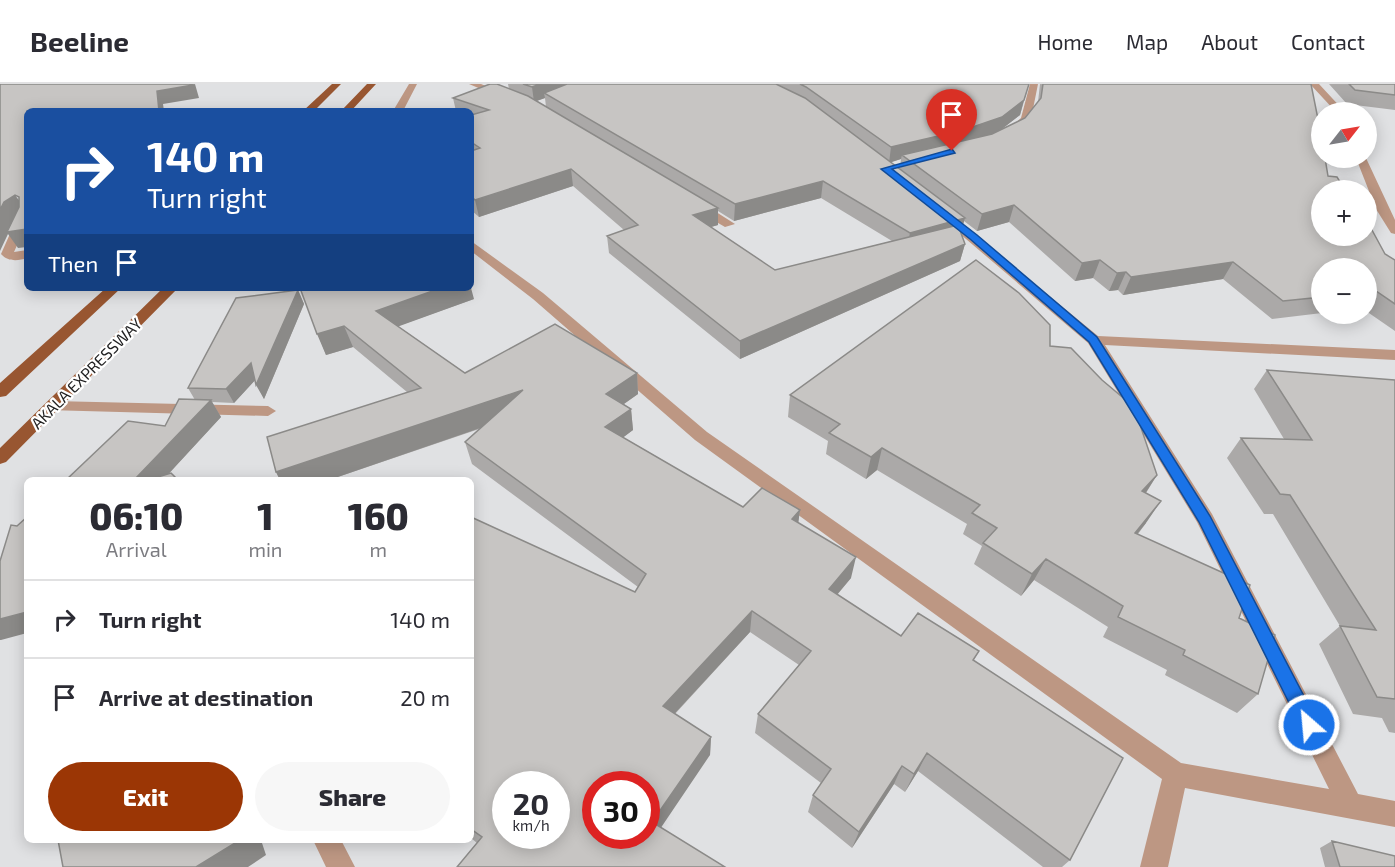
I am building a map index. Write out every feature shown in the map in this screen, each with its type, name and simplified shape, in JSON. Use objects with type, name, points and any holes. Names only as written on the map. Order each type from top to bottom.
[{"type":"main road","points":[[311,108],[337,84]]},
{"type":"main road","points":[[349,108],[372,84]]},
{"type":"main road","points":[[0,392],[111,291]]},
{"type":"main road","name":"AKALA EXPRESSWAY","points":[[0,458],[168,291]]},
{"type":"street","points":[[401,108],[413,84]]},
{"type":"street","points":[[473,84],[514,100]]},
{"type":"street","points":[[1005,135],[1014,131],[1026,119],[1034,84]]},
{"type":"street","points":[[1314,84],[1331,102]]},
{"type":"street","points":[[1365,168],[1382,209],[1395,230]]},
{"type":"street","points":[[688,200],[729,224]]},
{"type":"street","points":[[930,203],[1094,340],[1205,519],[1351,807]]},
{"type":"street","points":[[24,218],[7,254],[16,257],[24,255]]},
{"type":"street","points":[[474,247],[538,296],[701,436],[1176,774],[1395,814]]},
{"type":"street","points":[[1094,340],[1395,355]]},
{"type":"street","points":[[53,405],[268,411]]},
{"type":"street","points":[[1154,867],[1176,774]]},
{"type":"street","points":[[328,843],[341,867]]},
{"type":"building","points":[[0,84],[193,84],[157,91],[159,108],[24,108],[24,229],[7,232],[19,207],[19,197],[15,195],[4,202],[0,210]]},
{"type":"building","points":[[490,84],[497,84],[528,96],[718,208],[693,215],[775,270],[958,225],[965,244],[740,341],[607,236],[638,225],[571,169],[475,200],[474,150],[480,148],[474,144],[474,114],[489,110],[453,98]]},
{"type":"building","points":[[523,84],[540,84],[532,87]]},
{"type":"building","points":[[567,84],[776,84],[805,98],[965,218],[910,233],[823,181],[735,204],[544,93]]},
{"type":"building","points":[[800,84],[1029,84],[1024,100],[1002,117],[964,130],[891,147]]},
{"type":"building","points":[[1043,84],[1311,84],[1315,102],[1311,102],[1311,168],[1327,168],[1328,176],[1337,177],[1339,180],[1311,180],[1311,246],[1377,246],[1377,239],[1385,254],[1395,260],[1395,304],[1377,292],[1377,258],[1311,258],[1311,298],[1283,301],[1233,262],[1131,277],[1126,272],[1117,273],[1100,260],[1082,263],[1014,205],[982,214],[902,155],[992,134],[1025,118],[1041,98]]},
{"type":"building","points":[[1349,84],[1395,84],[1395,95],[1355,90]]},
{"type":"building","points":[[976,260],[1019,293],[1050,325],[1050,346],[1071,348],[1102,380],[1134,407],[1157,475],[1142,491],[1161,501],[1135,533],[1250,585],[1239,618],[1275,635],[1258,694],[1183,655],[1185,650],[1118,617],[1123,606],[1046,559],[1032,574],[983,543],[997,528],[972,513],[980,505],[882,448],[871,457],[829,433],[840,424],[790,395]]},
{"type":"building","points":[[298,291],[256,385],[251,363],[226,389],[188,388],[236,298]]},
{"type":"building","points":[[301,291],[433,291],[376,311],[465,373],[555,324],[637,373],[606,394],[631,409],[605,427],[743,507],[762,488],[800,510],[792,519],[856,557],[829,589],[901,636],[918,613],[979,651],[973,660],[1123,758],[1070,860],[927,753],[914,774],[902,766],[859,832],[813,795],[831,769],[758,714],[811,651],[752,611],[663,706],[711,737],[660,810],[660,771],[582,771],[582,849],[660,849],[660,827],[725,867],[457,867],[482,837],[474,831],[474,518],[635,592],[646,574],[465,442],[523,390],[276,472],[267,437],[421,388],[344,326],[317,334]]},
{"type":"building","points":[[1267,370],[1395,380],[1395,699],[1377,697],[1340,626],[1376,630],[1290,495],[1280,494],[1241,438],[1312,440]]},
{"type":"building","points":[[179,399],[211,400],[137,477],[69,477],[128,421],[165,426]]},
{"type":"building","points":[[171,473],[175,477],[158,477]]},
{"type":"building","points":[[24,520],[24,613],[0,619],[0,561],[11,525],[17,526]]},
{"type":"building","points":[[1332,841],[1395,856],[1395,867],[1340,867]]},
{"type":"building","points":[[59,843],[235,843],[196,867],[63,867]]},
{"type":"route","points":[[952,151],[886,169],[974,237],[1094,340],[1205,519],[1309,725]]}]
